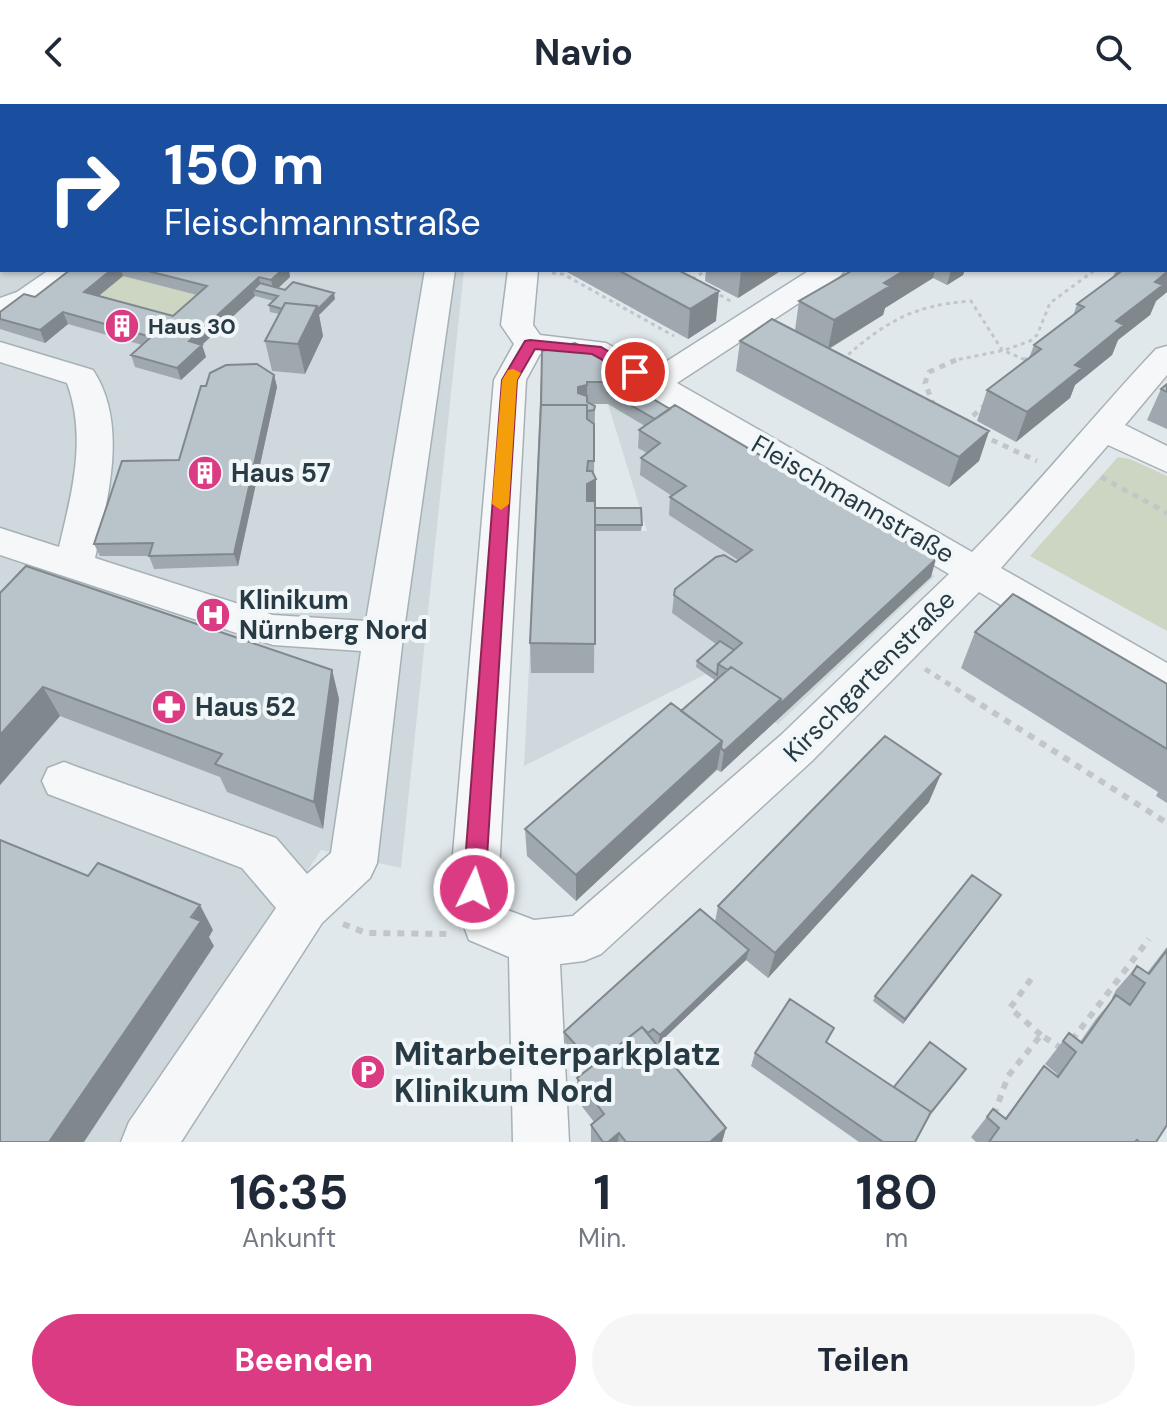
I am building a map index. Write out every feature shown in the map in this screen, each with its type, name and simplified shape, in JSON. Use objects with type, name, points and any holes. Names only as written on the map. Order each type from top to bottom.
[{"type":"street","points":[[0,308],[28,298],[66,272]]},
{"type":"street","points":[[149,1142],[305,907],[353,863],[383,637],[440,272]]},
{"type":"street","points":[[532,272],[517,325],[530,344],[510,380],[474,889],[486,924],[534,943],[541,1142]]},
{"type":"street","points":[[655,383],[827,272]]},
{"type":"street","name":"Fleischmannstraße","points":[[530,344],[595,350],[1167,683]]},
{"type":"street","points":[[0,352],[81,377],[88,391],[97,452],[74,566]]},
{"type":"street","name":"Kirschgartenstraße","points":[[534,943],[584,938],[831,719],[975,571],[1167,356]]},
{"type":"street","points":[[1101,427],[1167,460]]},
{"type":"street","points":[[0,541],[273,630],[383,637]]},
{"type":"street","points":[[64,781],[259,853],[305,907]]},
{"type":"path","points":[[542,272],[563,274],[703,352]]},
{"type":"path","points":[[692,279],[704,272]]},
{"type":"path","points":[[924,408],[937,414],[925,383],[929,372],[956,359],[1033,340],[1040,331],[1048,305],[1092,272]]},
{"type":"path","points":[[683,275],[759,316]]},
{"type":"path","points":[[850,370],[838,363],[870,335],[915,308],[937,302],[971,301],[1002,350],[1030,362],[1019,373]]},
{"type":"path","points":[[996,394],[962,426],[1067,467],[1167,513]]},
{"type":"path","points":[[942,680],[1167,823]]},
{"type":"path","points":[[305,907],[366,933],[450,934],[486,924]]},
{"type":"path","points":[[1031,979],[1010,1008],[1065,1051],[1149,939]]},
{"type":"path","points":[[993,1119],[1008,1076],[1041,1035]]},
{"type":"shaded area","name":"Klinikum Nürnberg Nord","points":[[0,272],[464,272],[401,868],[321,850],[129,1142],[0,1142]]},
{"type":"shaded area","points":[[618,391],[935,576],[778,724],[706,674],[524,766],[536,531],[647,531],[608,404]]},
{"type":"green space","points":[[123,276],[210,298],[177,328],[89,304]]},
{"type":"green space","points":[[1118,457],[1130,459],[1167,476],[1167,631],[1030,556]]},
{"type":"building","points":[[67,272],[109,272],[84,292],[173,316],[207,286],[152,272],[280,272],[271,280],[259,277],[189,341],[202,345],[177,368],[131,355],[151,337],[63,312],[40,330],[0,319],[0,312],[24,294],[35,297]]},
{"type":"building","points":[[622,272],[682,272],[719,291],[690,309]]},
{"type":"building","points":[[850,272],[902,272],[884,283],[890,286],[834,320],[799,301]]},
{"type":"building","points":[[1120,272],[1167,272],[1155,282],[1163,285],[1116,321],[1124,325],[1075,365],[1082,368],[1027,412],[987,390],[1041,349],[1034,345],[1084,307],[1077,304]]},
{"type":"building","points":[[293,282],[334,293],[318,309],[317,306],[285,303],[282,309],[269,305],[278,296],[253,290],[260,283],[285,290]]},
{"type":"building","points":[[285,303],[317,306],[298,344],[265,341]]},
{"type":"building","points":[[772,319],[989,431],[959,457],[740,341]]},
{"type":"building","points":[[575,343],[619,368],[608,382],[587,382],[587,385],[578,387],[578,393],[587,396],[587,402],[595,406],[594,410],[587,411],[587,405],[541,405],[542,351]]},
{"type":"building","name":"Haus 57","points":[[257,364],[274,375],[234,554],[149,556],[153,543],[94,544],[122,461],[179,460],[201,386],[206,386],[210,373],[226,365]]},
{"type":"building","points":[[619,379],[670,409],[655,419],[608,392]]},
{"type":"building","points":[[541,405],[587,405],[587,419],[594,424],[594,461],[588,461],[587,471],[592,471],[596,479],[587,484],[587,501],[595,501],[595,644],[530,643]]},
{"type":"building","points":[[675,405],[936,559],[780,704],[781,699],[731,667],[728,670],[718,664],[742,643],[674,595],[675,589],[716,557],[724,555],[736,562],[752,550],[670,497],[686,486],[641,458],[660,443],[639,430]]},
{"type":"building","points":[[595,508],[641,508],[642,525],[595,525]]},
{"type":"building","name":"Haus 52","points":[[26,566],[332,670],[314,802],[215,764],[222,754],[43,687],[0,735],[0,593]]},
{"type":"building","points":[[1013,594],[1167,684],[1167,749],[975,632]]},
{"type":"building","points":[[720,641],[734,650],[718,664],[717,675],[697,661]]},
{"type":"building","points":[[731,667],[781,699],[724,751],[722,741],[681,711]]},
{"type":"building","points":[[671,703],[722,741],[576,875],[525,829]]},
{"type":"building","points":[[885,736],[941,774],[775,953],[718,906]]},
{"type":"building","points":[[0,840],[88,876],[98,863],[200,905],[191,917],[201,921],[49,1142],[0,1142]]},
{"type":"building","points":[[972,875],[1001,895],[905,1019],[875,996]]},
{"type":"building","points":[[700,909],[749,950],[660,1035],[653,1029],[648,1033],[642,1027],[594,1065],[564,1032]]},
{"type":"building","points":[[1167,950],[1167,1125],[1156,1142],[989,1142],[999,1128],[987,1117],[993,1109],[1006,1119],[1044,1066],[1058,1077],[1076,1052],[1063,1041],[1069,1033],[1082,1043],[1116,995],[1130,1005],[1145,983],[1132,974],[1137,966],[1149,974]]},
{"type":"building","points":[[790,999],[834,1028],[826,1042],[931,1112],[915,1142],[883,1142],[755,1053]]},
{"type":"building","points":[[642,1027],[726,1128],[710,1142],[626,1142],[619,1133],[608,1142],[603,1142],[591,1125],[604,1114],[577,1078]]},
{"type":"building","points":[[930,1042],[966,1069],[929,1115],[931,1112],[894,1087]]},
{"type":"slow traffic","points":[[501,504],[513,373]]},
{"type":"place","name":"Haus 30","points":[[122,326]]},
{"type":"place","name":"Haus 57","points":[[205,473]]},
{"type":"place","name":"Klinikum Nürnberg Nord","points":[[213,615]]},
{"type":"place","name":"Haus 52","points":[[169,707]]},
{"type":"place","name":"Mitarbeiterparkplatz Klinikum Nord","points":[[368,1072]]},
{"type":"route","points":[[474,889],[510,380],[530,344],[595,350],[635,372]]}]
